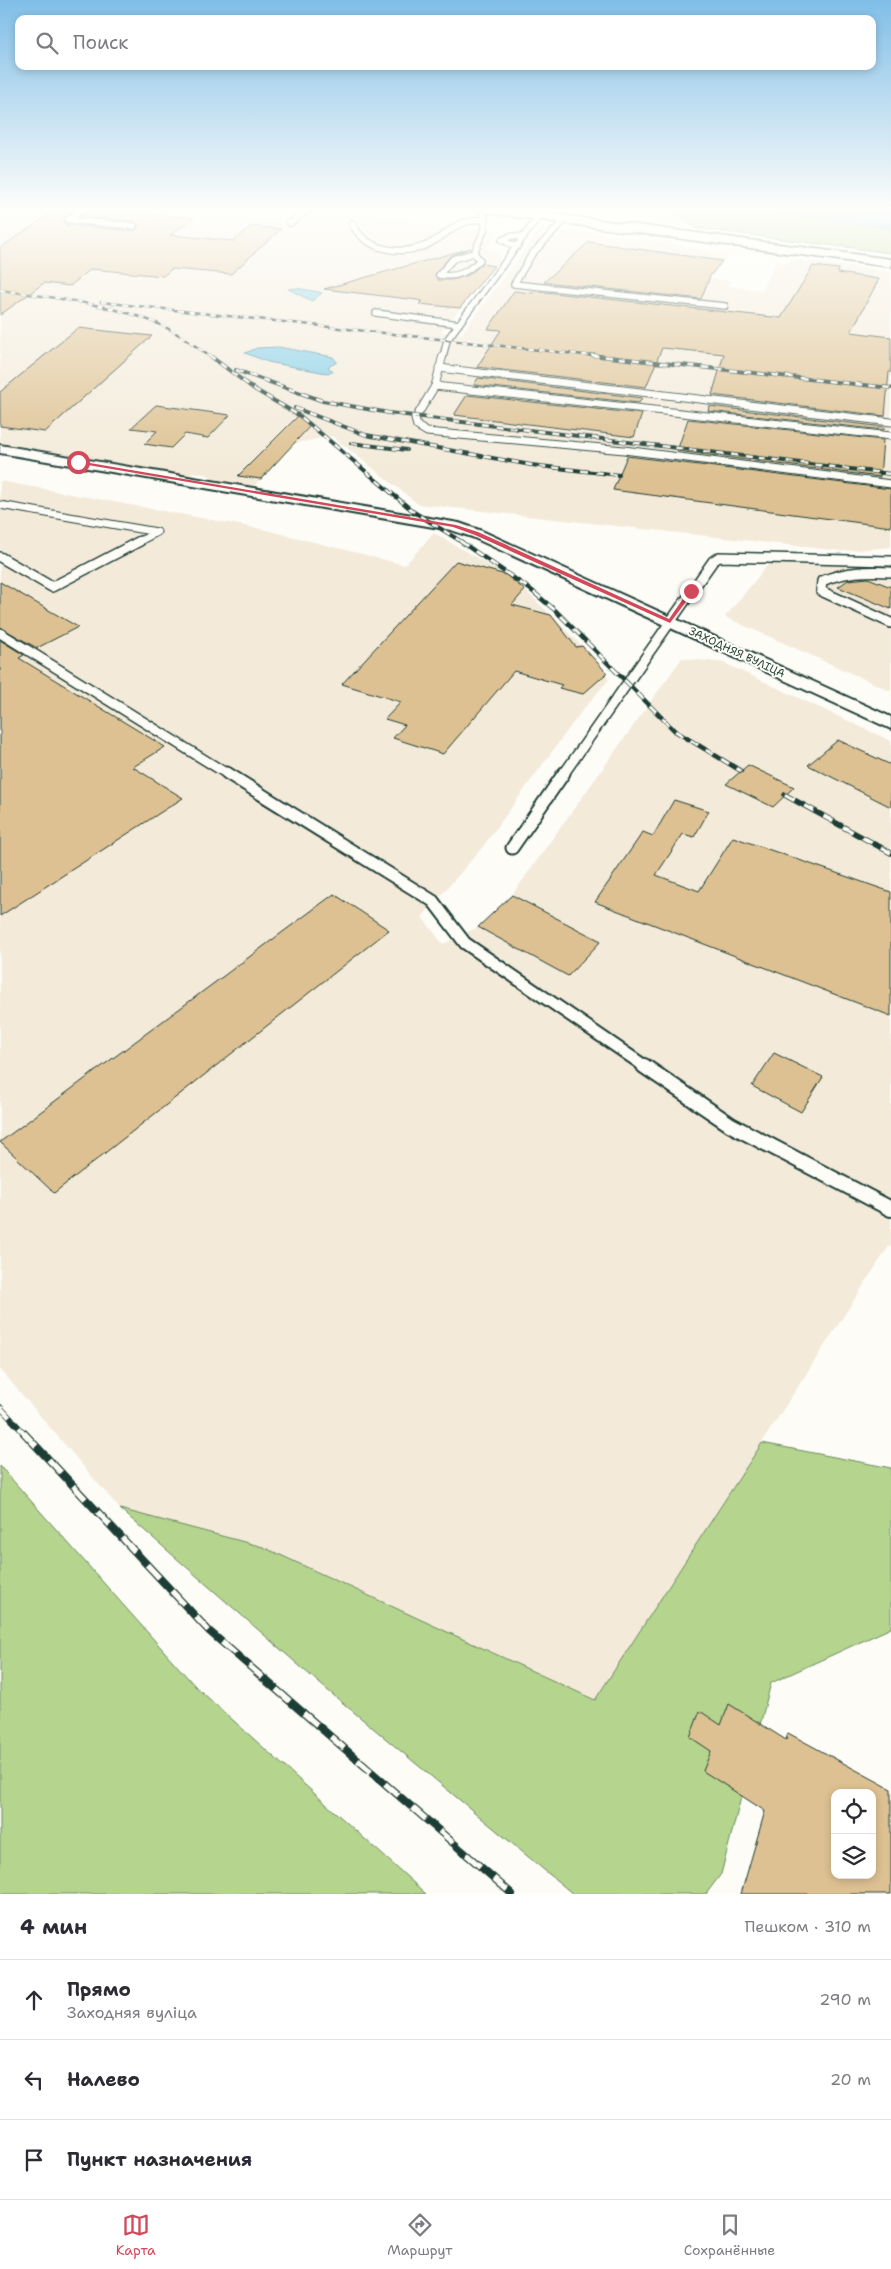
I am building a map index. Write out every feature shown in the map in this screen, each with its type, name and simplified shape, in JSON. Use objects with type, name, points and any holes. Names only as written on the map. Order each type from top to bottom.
[{"type":"street","name":"ЗАХОДНЯЯ ВУЛІЦА","points":[[0,449],[454,526],[476,534],[670,621],[891,724]]},
{"type":"lane","points":[[480,296],[448,340],[438,368],[435,386],[415,418],[417,426],[427,432],[624,450],[891,484]]},
{"type":"lane","points":[[633,296],[725,306]]},
{"type":"lane","points":[[376,313],[460,324]]},
{"type":"lane","points":[[438,368],[891,422]]},
{"type":"lane","points":[[435,386],[891,436]]},
{"type":"lane","points":[[0,505],[157,532],[52,587],[0,557]]},
{"type":"lane","points":[[512,848],[713,561],[719,557],[891,561]]},
{"type":"lane","points":[[891,572],[851,570],[836,573],[822,581],[821,591],[891,623]]},
{"type":"lane","points":[[0,632],[433,901],[465,943],[731,1124],[891,1209]]},
{"type":"shaded area","points":[[0,296],[470,296],[441,332],[461,334],[490,296],[891,296],[891,547],[842,551],[418,504],[332,436],[293,444],[254,486],[213,480],[209,475],[193,472],[188,475],[0,443]]},
{"type":"shaded area","points":[[0,481],[266,530],[405,565],[434,533],[506,575],[525,590],[582,646],[609,679],[581,712],[481,849],[422,917],[443,944],[478,927],[512,895],[682,658],[724,663],[891,741],[891,1247],[889,1246],[595,1700],[263,1547],[120,1509],[0,1369]]},
{"type":"shaded area","points":[[771,561],[891,566],[891,691],[725,617]]},
{"type":"green space","points":[[762,1443],[891,1468],[891,1628],[771,1683],[721,1874],[706,1894],[573,1894],[326,1689],[120,1509],[263,1547],[595,1700]]},
{"type":"green space","points":[[0,1466],[195,1686],[426,1894],[0,1894]]},
{"type":"water","points":[[303,296],[318,296],[312,301]]},
{"type":"water","points":[[279,347],[333,357],[337,362],[328,367],[333,372],[326,373],[268,362],[245,353],[257,348]]},
{"type":"building","points":[[0,296],[26,296],[0,315]]},
{"type":"building","points":[[386,296],[469,296],[460,308],[419,304],[422,301]]},
{"type":"building","points":[[510,296],[584,296],[781,318],[794,296],[870,296],[851,332],[891,337],[891,372],[889,372],[885,416],[712,395],[724,354],[662,348],[646,387],[477,367],[501,330],[488,329]]},
{"type":"building","points":[[677,296],[702,296],[701,299]]},
{"type":"building","points":[[78,328],[152,336],[45,432],[0,426],[0,392]]},
{"type":"building","points":[[478,378],[642,398],[639,403],[474,385]]},
{"type":"building","points":[[467,395],[642,414],[634,437],[454,415]]},
{"type":"building","points":[[156,405],[230,415],[208,438],[185,434],[171,448],[144,444],[157,431],[131,428]]},
{"type":"building","points":[[709,406],[884,427],[884,430],[708,411]]},
{"type":"building","points":[[299,415],[310,426],[261,479],[238,476]]},
{"type":"building","points":[[688,419],[883,440],[880,477],[677,451]]},
{"type":"building","points":[[627,456],[891,489],[891,527],[613,490]]},
{"type":"building","points":[[456,561],[506,575],[525,590],[512,605],[551,615],[576,647],[582,646],[607,673],[583,694],[559,688],[562,685],[514,671],[443,754],[393,738],[405,725],[385,719],[401,702],[342,684]]},
{"type":"building","points":[[868,578],[891,587],[891,609],[838,587],[848,580]]},
{"type":"building","points":[[0,582],[78,627],[37,648],[0,627]]},
{"type":"building","points":[[0,640],[24,655],[19,658],[165,747],[133,767],[183,798],[0,916]]},
{"type":"building","points":[[838,740],[891,765],[891,807],[808,765]]},
{"type":"building","points":[[748,765],[794,787],[773,807],[726,784]]},
{"type":"building","points":[[674,800],[709,811],[694,837],[683,834],[656,875],[699,891],[733,837],[891,892],[891,1016],[595,902],[643,832],[653,836]]},
{"type":"building","points":[[334,894],[389,930],[54,1193],[0,1142]]},
{"type":"building","points":[[512,895],[601,941],[568,976],[478,927]]},
{"type":"building","points":[[774,1053],[823,1077],[801,1112],[752,1086]]},
{"type":"building","points":[[729,1704],[786,1740],[788,1733],[891,1789],[891,1894],[741,1894],[765,1811],[703,1771],[711,1751],[690,1737],[700,1711],[721,1725]]},
{"type":"railway","points":[[43,296],[106,307],[147,319],[171,330],[210,357]]},
{"type":"railway","points":[[101,302],[603,357]]},
{"type":"railway","points":[[209,355],[254,389],[300,416],[414,512],[462,542]]},
{"type":"railway","points":[[591,355],[891,388]]},
{"type":"railway","points":[[236,370],[323,401],[389,413],[891,474]]},
{"type":"railway","points":[[295,408],[366,435],[531,465],[619,475]]},
{"type":"railway","points":[[351,443],[407,450]]},
{"type":"railway","points":[[460,541],[531,590],[556,611],[675,731],[741,771]]},
{"type":"railway","points":[[785,795],[891,853]]},
{"type":"railway","points":[[0,1407],[25,1434]]},
{"type":"railway","points":[[24,1433],[209,1631],[512,1894]]},
{"type":"route","points":[[78,462],[454,526],[476,534],[670,621],[691,591]]}]
